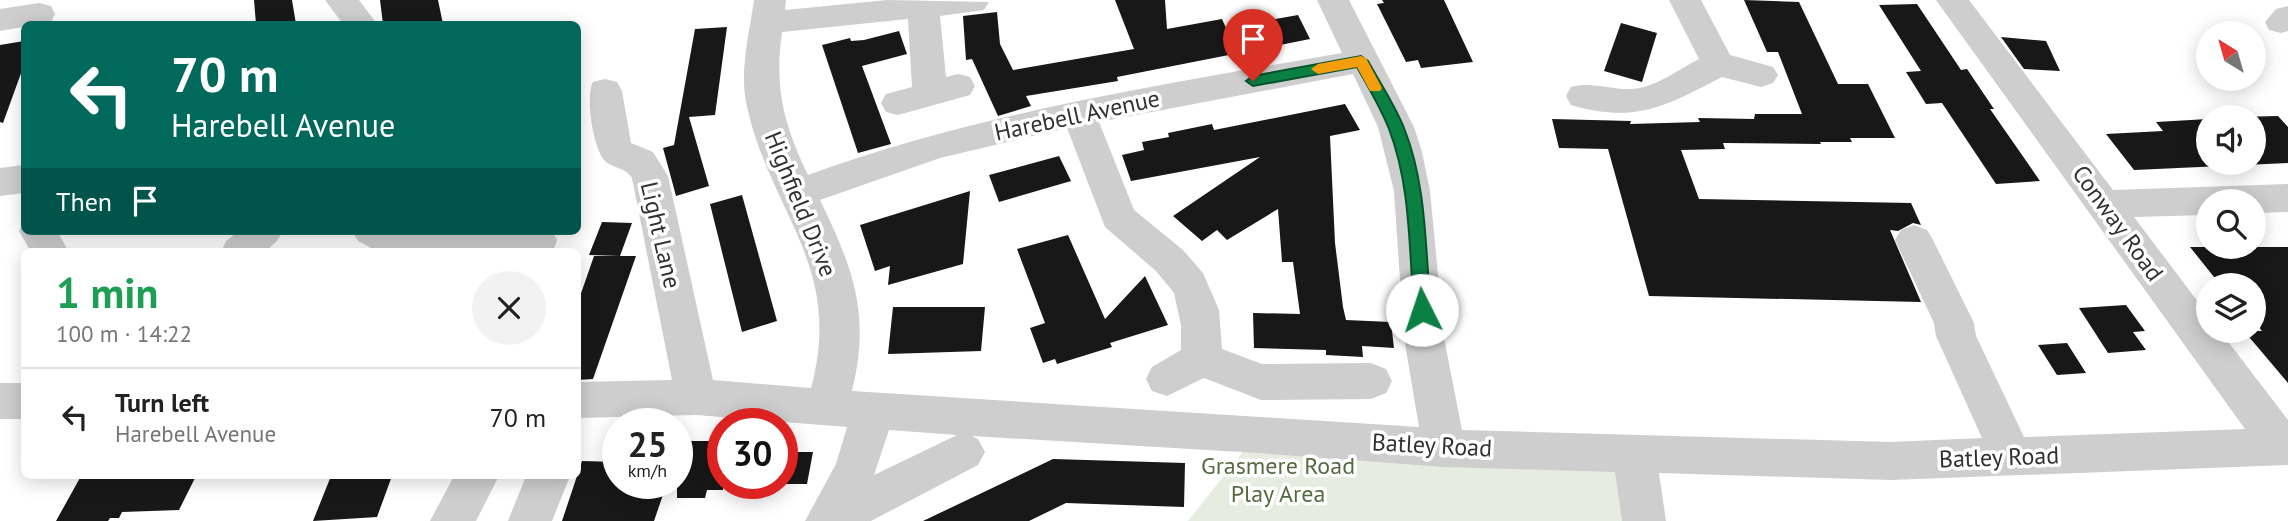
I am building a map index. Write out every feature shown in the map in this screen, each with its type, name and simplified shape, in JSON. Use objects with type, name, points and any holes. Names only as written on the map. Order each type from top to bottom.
[{"type":"street","points":[[0,6],[3,0]]},
{"type":"street","points":[[341,0],[359,21]]},
{"type":"street","points":[[1333,0],[1396,128],[1412,191],[1424,338],[1444,448]]},
{"type":"street","points":[[1685,0],[1718,64]]},
{"type":"street","name":"Conway Road","points":[[1952,0],[2286,447]]},
{"type":"street","points":[[768,12],[923,8],[973,2]]},
{"type":"street","points":[[923,8],[929,94]]},
{"type":"street","name":"Highfield Drive","points":[[768,12],[761,72],[764,104],[770,128],[799,193],[834,284],[841,322],[839,355],[827,406]]},
{"type":"street","points":[[0,20],[39,15]]},
{"type":"street","name":"Harebell Avenue","points":[[799,193],[891,160],[960,140],[1079,114],[1361,61]]},
{"type":"street","points":[[1583,96],[1632,102],[1654,97],[1718,64],[1761,75]]},
{"type":"street","name":"Light Lane","points":[[605,91],[614,147],[620,154],[640,161],[650,176],[696,397]]},
{"type":"street","points":[[1079,114],[1118,217],[1127,228],[1185,276],[1195,296],[1204,324],[1201,359]]},
{"type":"street","points":[[0,182],[21,179]]},
{"type":"street","points":[[2105,204],[2288,198]]},
{"type":"street","points":[[380,235],[395,243],[424,246],[491,235],[537,240],[535,248]]},
{"type":"street","points":[[1913,240],[1954,323],[1956,336],[2012,457]]},
{"type":"street","points":[[1167,379],[1201,359]]},
{"type":"street","points":[[1201,359],[1262,382],[1370,381]]},
{"type":"street","name":"Batley Road","points":[[581,400],[696,397],[1051,424],[1257,434],[1444,448],[1891,460],[2286,447]]},
{"type":"street","points":[[0,401],[21,401]]},
{"type":"street","points":[[827,521],[858,467],[867,440],[872,409]]},
{"type":"street","points":[[827,521],[872,511],[963,452]]},
{"type":"street","points":[[1634,452],[1644,521]]},
{"type":"street","points":[[452,521],[475,479]]},
{"type":"street","points":[[530,521],[547,479]]},
{"type":"green space","name":"Grasmere Road Play Area","points":[[1257,434],[1634,452],[1644,521],[1188,521]]},
{"type":"building","points":[[254,0],[292,0],[296,21],[256,21]]},
{"type":"building","points":[[380,0],[438,0],[442,21],[383,21]]},
{"type":"building","points":[[1115,0],[1165,0],[1167,29],[1222,19],[1226,28],[1298,15],[1310,39],[1117,77],[1118,81],[1026,96],[1031,106],[998,116],[972,59],[966,60],[963,16],[997,12],[1000,44],[1013,70],[1134,49]]},
{"type":"building","points":[[1382,0],[1444,0],[1473,62],[1421,68],[1418,60],[1406,62],[1377,4],[1384,3]]},
{"type":"building","points":[[1744,0],[1799,2],[1838,84],[1868,84],[1895,138],[1850,138],[1852,142],[1820,142],[1821,144],[1723,143],[1725,149],[1681,150],[1699,199],[1911,203],[1921,225],[1913,223],[1898,231],[1890,230],[1921,302],[1649,296],[1608,149],[1559,148],[1552,119],[1631,121],[1630,124],[1700,122],[1698,118],[1754,119],[1755,114],[1802,114],[1778,52],[1767,52]]},
{"type":"building","points":[[1917,4],[1961,70],[1967,69],[1994,109],[1990,109],[2040,181],[1996,184],[1942,103],[1926,104],[1906,72],[1921,71],[1879,5]]},
{"type":"building","points":[[1621,23],[1657,33],[1642,82],[1604,71]]},
{"type":"building","points":[[727,27],[715,115],[689,117],[709,186],[676,196],[663,148],[674,145],[695,29]]},
{"type":"building","points":[[899,31],[907,54],[862,66],[891,144],[858,153],[822,45],[850,38],[851,41],[864,40]]},
{"type":"building","points":[[2001,37],[2046,41],[2060,71],[2024,69]]},
{"type":"building","points":[[21,42],[21,73],[3,123],[0,122],[0,45]]},
{"type":"building","points":[[1345,104],[1360,130],[1330,136],[1335,243],[1343,307],[1346,320],[1391,322],[1394,348],[1362,346],[1363,357],[1326,355],[1326,350],[1254,348],[1253,313],[1300,314],[1293,262],[1282,262],[1278,209],[1227,240],[1217,230],[1202,241],[1173,216],[1260,157],[1131,181],[1122,155],[1144,150],[1142,142],[1169,137],[1168,133],[1212,124],[1214,130]]},
{"type":"building","points":[[2266,116],[2278,116],[2288,127],[2288,163],[2266,164]]},
{"type":"building","points":[[2196,120],[2196,167],[2134,170],[2106,134],[2163,131],[2156,122]]},
{"type":"building","points":[[1059,156],[1071,181],[999,202],[989,175]]},
{"type":"building","points":[[970,191],[963,264],[888,285],[890,266],[875,271],[860,225]]},
{"type":"building","points":[[742,195],[777,321],[742,332],[710,204]]},
{"type":"building","points":[[602,222],[632,223],[620,256],[589,255]]},
{"type":"building","points":[[1068,235],[1105,319],[1145,276],[1168,325],[1110,343],[1112,347],[1057,364],[1055,359],[1043,363],[1030,328],[1045,323],[1017,249]]},
{"type":"building","points":[[2266,247],[2288,247],[2288,383],[2254,343],[2266,343],[2266,273],[2211,273],[2200,259],[2266,259]]},
{"type":"building","points":[[594,256],[636,256],[593,379],[581,380],[581,293]]},
{"type":"building","points":[[2126,305],[2145,331],[2133,332],[2146,350],[2108,353],[2079,308]]},
{"type":"building","points":[[893,307],[985,307],[981,351],[888,354]]},
{"type":"building","points":[[2067,343],[2086,373],[2057,375],[2038,345]]},
{"type":"building","points":[[693,441],[707,441],[705,498],[693,498]]},
{"type":"building","points":[[798,452],[813,452],[807,484],[798,484]]},
{"type":"building","points":[[1053,459],[1185,463],[1184,507],[1066,503],[1029,521],[923,521]]},
{"type":"building","points":[[582,461],[602,462],[602,499],[662,499],[654,521],[562,521],[576,479],[581,479]]},
{"type":"building","points":[[79,479],[194,479],[179,510],[122,512],[119,518],[110,518],[108,521],[56,521]]},
{"type":"building","points":[[330,479],[391,479],[377,517],[313,521]]},
{"type":"slow traffic","points":[[1318,69],[1361,61],[1375,88]]},
{"type":"route","points":[[1253,81],[1361,61],[1396,128],[1404,152],[1412,191],[1422,310]]}]
